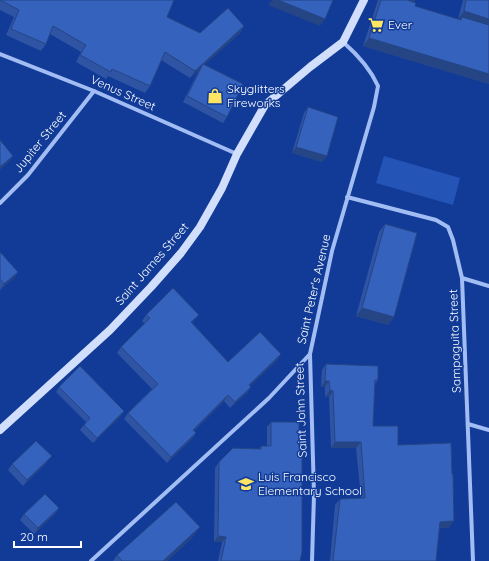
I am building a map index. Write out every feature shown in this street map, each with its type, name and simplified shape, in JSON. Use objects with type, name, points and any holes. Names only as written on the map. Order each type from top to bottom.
[{"type":"street","points":[[343,42],[364,0]]},
{"type":"street","name":"Saint James Street","points":[[0,430],[110,330],[151,287],[181,253],[200,227],[222,188],[237,154],[265,105],[343,42]]},
{"type":"street","name":"Saint Peter's Avenue","points":[[91,561],[269,398],[310,354],[332,251],[378,86],[368,68],[355,52],[343,42]]},
{"type":"street","name":"Venus Street","points":[[0,54],[94,91],[237,154]]},
{"type":"street","name":"Jupiter Street","points":[[0,203],[28,174],[94,91]]},
{"type":"street","name":"Sampaguita Street","points":[[347,197],[436,220],[448,228],[453,240],[462,278],[473,561]]},
{"type":"street","points":[[462,278],[489,286]]},
{"type":"street","name":"Saint John Street","points":[[310,354],[314,495],[312,561]]},
{"type":"street","points":[[468,424],[489,430]]},
{"type":"shaded area","points":[[384,156],[460,178],[453,205],[376,183]]},
{"type":"building","points":[[0,0],[174,0],[167,17],[200,33],[228,8],[244,26],[195,71],[165,52],[150,86],[112,69],[111,72],[80,55],[86,45],[53,26],[46,44],[11,29],[19,10]]},
{"type":"building","points":[[278,0],[333,0],[325,19]]},
{"type":"building","points":[[381,0],[407,0],[416,3],[415,6],[461,20],[462,17],[489,25],[489,74],[369,38]]},
{"type":"building","points":[[466,0],[489,0],[489,19],[464,11]]},
{"type":"building","points":[[203,64],[243,84],[227,117],[187,96]]},
{"type":"building","points":[[308,107],[338,117],[327,156],[296,147]]},
{"type":"building","points":[[0,140],[13,156],[0,167]]},
{"type":"building","points":[[385,224],[417,233],[394,317],[362,308]]},
{"type":"building","points":[[0,252],[18,272],[4,284],[0,279]]},
{"type":"building","points":[[173,288],[199,315],[191,322],[228,362],[260,332],[281,354],[249,385],[251,387],[235,402],[228,395],[193,430],[196,433],[171,457],[128,413],[158,384],[121,347],[150,318],[146,315]]},
{"type":"building","points":[[326,364],[378,366],[378,380],[375,380],[373,426],[398,426],[398,445],[451,443],[454,521],[440,522],[436,561],[333,561],[340,499],[365,498],[361,442],[335,442],[333,391],[330,390],[329,381],[325,381]]},
{"type":"building","points":[[80,366],[124,411],[97,438],[84,425],[90,418],[59,387]]},
{"type":"building","points":[[271,422],[299,422],[299,446],[302,446],[302,552],[300,561],[221,561],[226,537],[218,536],[219,462],[233,448],[261,449],[261,446],[271,446]]},
{"type":"building","points":[[36,441],[52,456],[27,480],[12,464]]},
{"type":"building","points":[[45,494],[59,508],[38,528],[24,514]]},
{"type":"building","points":[[176,502],[200,527],[163,561],[122,561],[117,555]]},
{"type":"place","name":"Ever","points":[[376,25]]},
{"type":"place","name":"Skyglitters Fireworks","points":[[215,96]]},
{"type":"place","name":"Luis Francisco Elementary School","points":[[246,484]]}]
